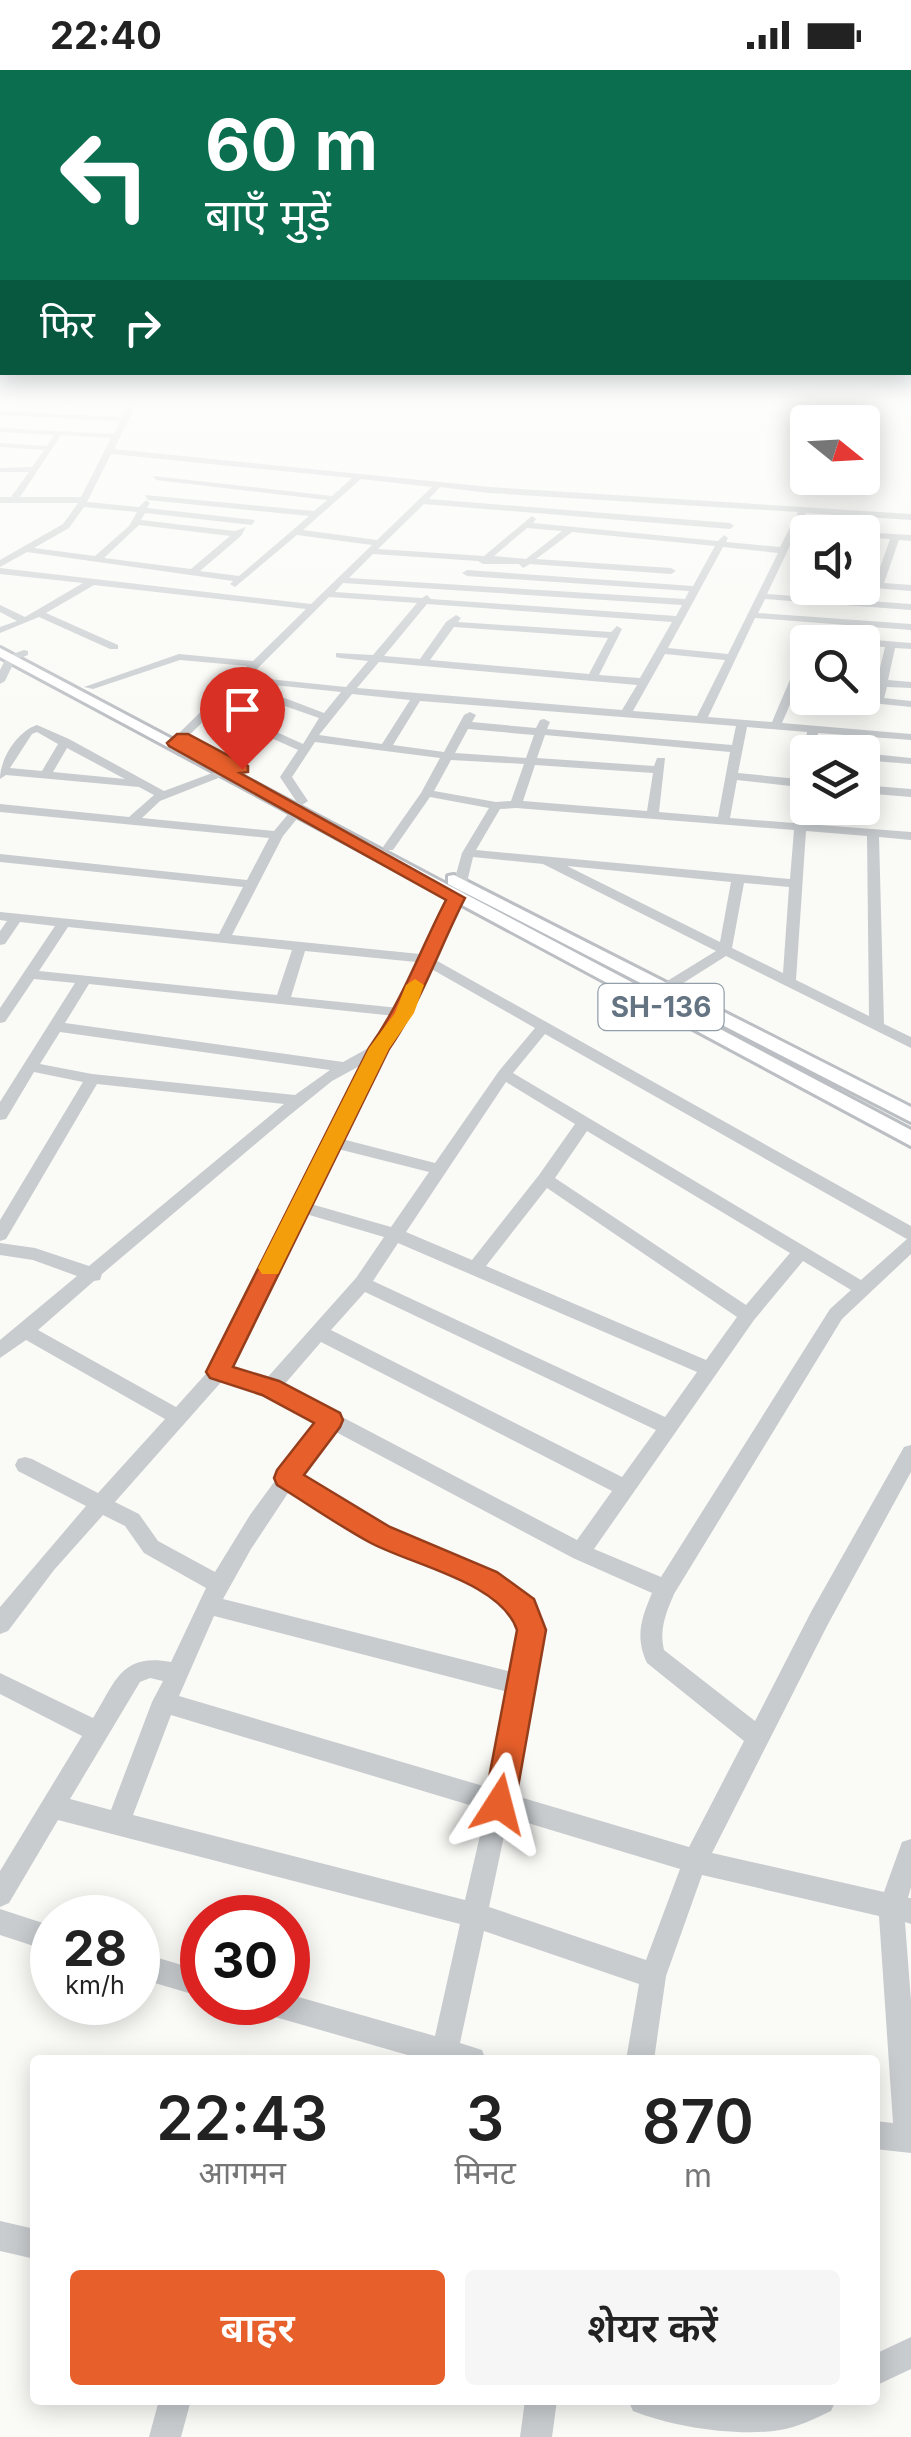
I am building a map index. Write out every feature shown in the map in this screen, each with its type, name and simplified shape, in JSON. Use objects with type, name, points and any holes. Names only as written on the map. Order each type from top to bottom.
[{"type":"main road","name":"SH-136","points":[[0,640],[12,654],[458,890],[911,1140]]},
{"type":"main road","name":"SH-136","points":[[12,654],[89,687],[227,771],[389,847],[458,890],[911,1114]]},
{"type":"street","points":[[0,567],[66,526],[78,509]]},
{"type":"street","points":[[96,560],[136,522],[143,509]]},
{"type":"street","points":[[147,509],[252,522]]},
{"type":"street","points":[[193,572],[266,509]]},
{"type":"street","points":[[271,509],[315,514]]},
{"type":"street","points":[[220,597],[320,509]]},
{"type":"street","points":[[179,740],[412,509]]},
{"type":"street","points":[[503,509],[730,526]]},
{"type":"street","points":[[452,587],[543,509]]},
{"type":"street","points":[[628,712],[739,509]]},
{"type":"street","points":[[824,509],[911,516]]},
{"type":"street","points":[[136,522],[238,534]]},
{"type":"street","points":[[664,586],[694,524]]},
{"type":"street","points":[[525,526],[624,532],[780,550]]},
{"type":"street","points":[[513,576],[571,529]]},
{"type":"street","points":[[702,718],[790,530]]},
{"type":"street","points":[[296,532],[374,547],[484,560],[671,571]]},
{"type":"street","points":[[610,583],[624,532]]},
{"type":"street","points":[[880,536],[911,538]]},
{"type":"street","points":[[880,583],[896,537]]},
{"type":"street","points":[[29,550],[242,579]]},
{"type":"street","points":[[0,567],[93,582],[312,607]]},
{"type":"street","points":[[467,573],[696,588]]},
{"type":"street","points":[[489,590],[498,575]]},
{"type":"street","points":[[340,580],[688,602]]},
{"type":"street","points":[[0,630],[24,621],[93,582]]},
{"type":"street","points":[[224,937],[277,835],[300,806],[286,777],[372,659],[436,586]]},
{"type":"street","points":[[880,586],[911,588]]},
{"type":"street","points":[[326,594],[679,619]]},
{"type":"street","points":[[760,596],[790,598]]},
{"type":"street","points":[[605,614],[611,598]]},
{"type":"street","points":[[880,604],[911,607]]},
{"type":"street","points":[[422,664],[466,606]]},
{"type":"street","points":[[0,608],[24,621]]},
{"type":"street","points":[[39,613],[114,647]]},
{"type":"street","points":[[751,614],[911,627]]},
{"type":"street","points":[[592,678],[624,616]]},
{"type":"street","points":[[816,625],[818,620]]},
{"type":"street","points":[[450,624],[614,634]]},
{"type":"street","points":[[880,644],[911,646]]},
{"type":"street","points":[[880,692],[891,645]]},
{"type":"street","points":[[662,650],[731,658]]},
{"type":"street","points":[[0,681],[12,654]]},
{"type":"street","points":[[340,655],[644,682]]},
{"type":"street","points":[[89,687],[179,657],[256,664]]},
{"type":"street","points":[[238,682],[911,737]]},
{"type":"street","points":[[238,682],[326,718]]},
{"type":"street","points":[[882,683],[911,685]]},
{"type":"street","points":[[776,725],[790,688]]},
{"type":"street","points":[[385,749],[417,698]]},
{"type":"street","points":[[880,701],[905,703],[894,735]]},
{"type":"street","points":[[389,847],[427,793],[478,702]]},
{"type":"street","points":[[211,707],[309,743],[660,770]]},
{"type":"street","points":[[516,804],[550,707]]},
{"type":"street","points":[[724,821],[742,722]]},
{"type":"street","points":[[465,725],[736,749]]},
{"type":"street","points":[[812,735],[813,728]]},
{"type":"street","points":[[1,773],[30,730],[41,730],[162,795]]},
{"type":"street","points":[[46,775],[65,741]]},
{"type":"street","points":[[654,814],[664,743]]},
{"type":"street","points":[[880,757],[911,760]]},
{"type":"street","points":[[132,821],[162,795],[227,771]]},
{"type":"street","points":[[1,773],[144,785]]},
{"type":"street","points":[[732,776],[790,781]]},
{"type":"street","points":[[880,790],[911,793]]},
{"type":"street","points":[[427,793],[496,806],[516,804],[911,836]]},
{"type":"street","points":[[0,1624],[219,1372],[379,1048],[405,1013],[424,960],[458,890],[468,853],[496,806]]},
{"type":"street","points":[[0,808],[277,835]]},
{"type":"street","points":[[789,983],[800,827]]},
{"type":"street","points":[[873,832],[876,1026]]},
{"type":"street","points":[[468,853],[798,884]]},
{"type":"street","points":[[0,858],[250,884]]},
{"type":"street","points":[[545,860],[911,1042]]},
{"type":"street","points":[[664,989],[726,952],[738,879]]},
{"type":"street","points":[[0,941],[8,917],[424,960],[911,1234]]},
{"type":"street","points":[[0,1019],[65,922]]},
{"type":"street","points":[[283,1000],[300,946]]},
{"type":"street","points":[[31,974],[405,1013]]},
{"type":"street","points":[[0,1115],[86,979]]},
{"type":"street","points":[[270,1388],[362,1284],[437,1169],[543,1026]]},
{"type":"street","points":[[58,1028],[344,1067]]},
{"type":"street","points":[[0,1351],[297,1100],[379,1048]]},
{"type":"street","points":[[32,1068],[92,1079],[297,1100]]},
{"type":"street","points":[[504,1074],[863,1289]]},
{"type":"street","points":[[0,1235],[92,1079]]},
{"type":"street","points":[[476,1267],[545,1179],[582,1124]]},
{"type":"street","points":[[332,1142],[437,1169]]},
{"type":"street","points":[[545,1179],[748,1315]]},
{"type":"street","points":[[301,1207],[394,1234],[710,1370]]},
{"type":"street","points":[[757,1737],[655,1656],[648,1642],[650,1624],[665,1589],[836,1314],[911,1244]]},
{"type":"street","points":[[0,1248],[35,1254],[94,1275]]},
{"type":"street","points":[[580,1552],[748,1315],[800,1253]]},
{"type":"street","points":[[362,1284],[669,1427]]},
{"type":"street","points":[[25,1331],[178,1416]]},
{"type":"street","points":[[318,1332],[627,1489]]},
{"type":"street","points":[[219,1372],[270,1388],[580,1552],[665,1589]]},
{"type":"street","points":[[119,1821],[163,1702],[214,1595],[287,1478],[331,1420]]},
{"type":"street","points":[[641,2055],[654,1976],[695,1861],[757,1737],[911,1453]]},
{"type":"street","points":[[25,1465],[132,1520],[152,1547],[214,1595],[519,1684]]},
{"type":"street","points":[[287,1478],[380,1535],[488,1580],[524,1608],[531,1630],[499,1804],[445,2051]]},
{"type":"street","points":[[0,1894],[132,1675],[150,1668],[177,1673]]},
{"type":"street","points":[[0,1684],[95,1731]]},
{"type":"street","points":[[163,1702],[695,1861],[901,1910]]},
{"type":"street","points":[[51,1806],[476,1914],[654,1976]]},
{"type":"street","points":[[880,2136],[909,2139],[901,1910],[911,1851]]},
{"type":"street","points":[[0,1922],[30,1932]]},
{"type":"street","points":[[310,2014],[457,2055]]},
{"type":"street","points":[[0,2236],[30,2243]]},
{"type":"street","points":[[880,2368],[911,2352]]},
{"type":"street","points":[[166,2437],[174,2405]]},
{"type":"street","points":[[536,2437],[539,2405]]},
{"type":"street","points":[[667,2405],[719,2416],[776,2408],[800,2411],[811,2405]]},
{"type":"slow traffic","points":[[270,1268],[379,1048],[405,1013],[415,985]]},
{"type":"route","points":[[242,769],[182,737],[175,743],[456,898],[424,960],[405,1013],[379,1048],[219,1372],[270,1388],[331,1420],[287,1478],[380,1535],[488,1580],[524,1608],[531,1630],[499,1804]]}]
